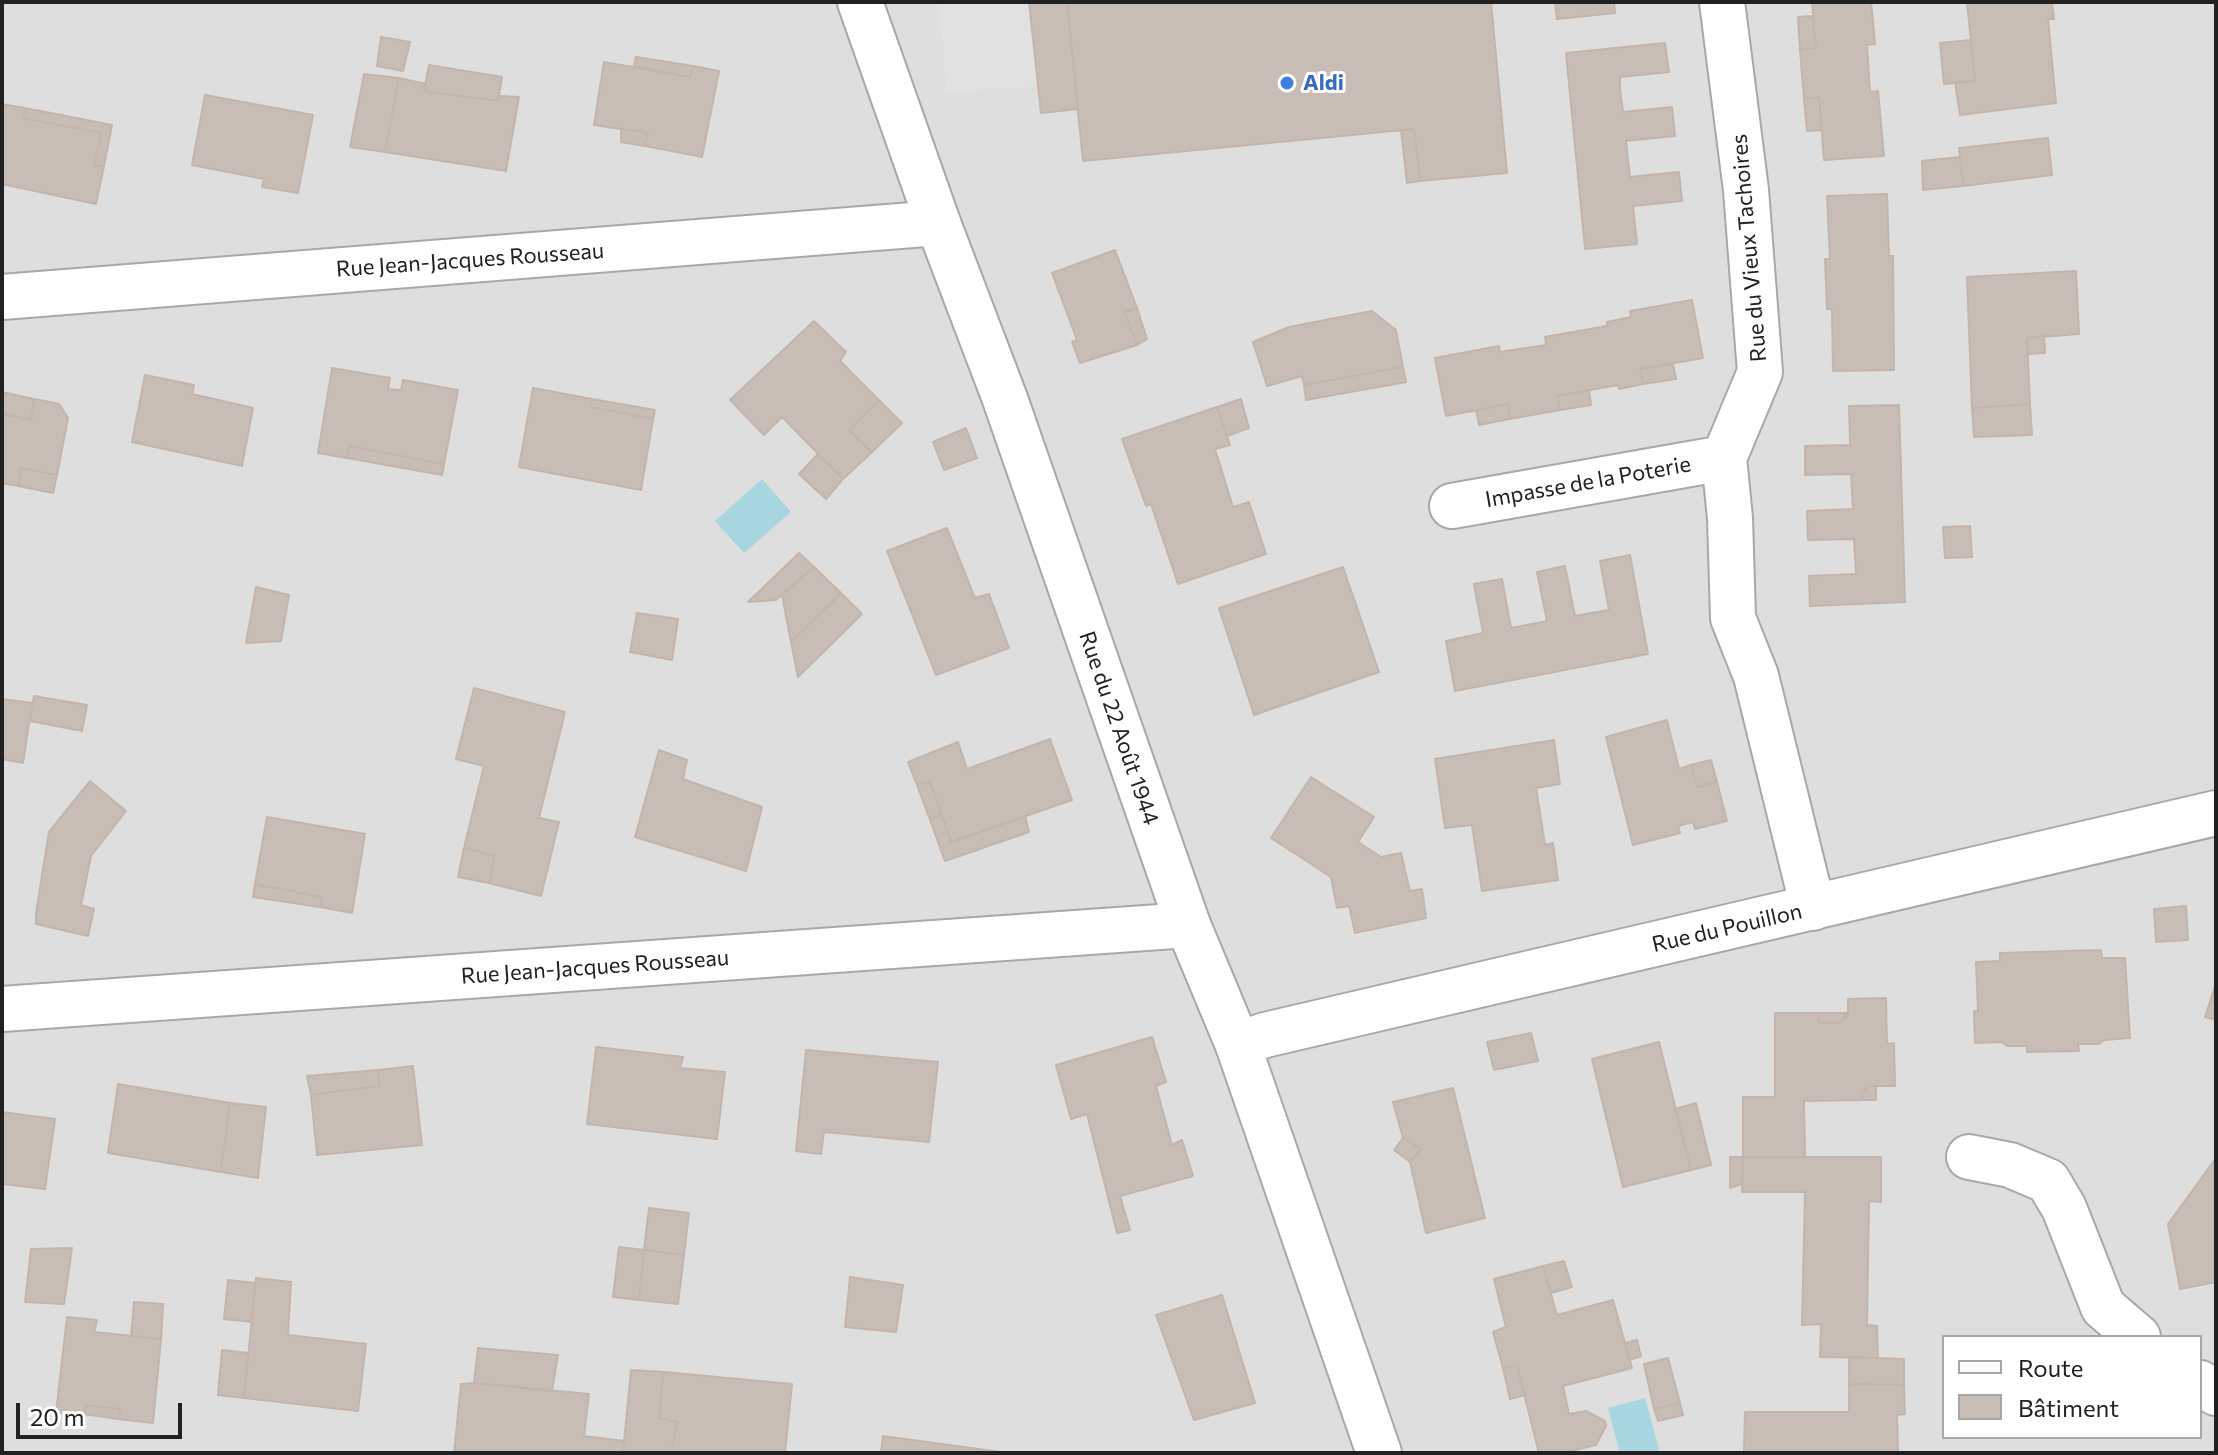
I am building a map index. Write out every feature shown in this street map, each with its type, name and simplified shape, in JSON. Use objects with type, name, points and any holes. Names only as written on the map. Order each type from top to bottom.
[{"type":"street","name":"Rue du 22 Août 1944","points":[[860,2],[938,223],[1005,399],[1188,925],[1238,1045],[1379,1453]]},
{"type":"street","name":"Rue du Vieux Tachoires","points":[[1722,2],[1746,190],[1760,372],[1724,458],[1730,518],[1733,618],[1756,676],[1813,908]]},
{"type":"street","name":"Rue Jean-Jacques Rousseau","points":[[2,297],[938,223]]},
{"type":"street","name":"Impasse de la Poterie","points":[[1452,506],[1724,458]]},
{"type":"street","name":"Rue du Pouillon","points":[[1238,1045],[1265,1035],[2216,813]]},
{"type":"street","name":"Rue Jean-Jacques Rousseau","points":[[2,1009],[1188,925]]},
{"type":"street","points":[[1969,1157],[2010,1165],[2048,1181],[2064,1208],[2103,1307],[2136,1335]]},
{"type":"shaded area","points":[[2,2],[2216,2],[2216,1453],[2,1453]]},
{"type":"shaded area","points":[[939,2],[1029,2],[1038,86],[947,92]]},
{"type":"water","points":[[762,479],[791,512],[744,553],[715,521]]},
{"type":"water","points":[[1645,1398],[1660,1453],[1620,1453],[1608,1408]]},
{"type":"building","points":[[1029,2],[1067,2],[1078,109],[1041,113]]},
{"type":"building","name":"Aldi","points":[[1067,2],[1491,2],[1507,173],[1420,181],[1414,129],[1083,161]]},
{"type":"building","points":[[1555,2],[1614,2],[1615,13],[1557,19]]},
{"type":"building","points":[[1812,2],[1871,2],[1875,44],[1867,45],[1870,92],[1878,91],[1884,156],[1824,160],[1819,97],[1804,99],[1800,49],[1816,48]]},
{"type":"building","points":[[1967,2],[2052,2],[2054,19],[2048,19],[2056,103],[1960,115],[1955,82],[1975,81]]},
{"type":"building","points":[[1813,16],[1816,48],[1800,49],[1798,17]]},
{"type":"building","points":[[381,37],[410,42],[403,71],[377,66]]},
{"type":"building","points":[[1971,40],[1975,81],[1944,84],[1940,43]]},
{"type":"building","points":[[1665,43],[1669,72],[1620,77],[1620,89],[1623,112],[1672,107],[1675,136],[1626,141],[1630,177],[1679,172],[1682,201],[1633,206],[1637,244],[1585,249],[1566,53]]},
{"type":"building","points":[[636,57],[693,66],[690,77],[634,66]]},
{"type":"building","points":[[604,62],[690,77],[693,66],[719,71],[702,157],[645,146],[648,133],[594,125]]},
{"type":"building","points":[[429,65],[502,77],[498,101],[424,91]]},
{"type":"building","points":[[364,74],[399,78],[385,152],[350,147]]},
{"type":"building","points":[[399,78],[426,84],[424,91],[498,101],[500,96],[519,97],[506,171],[385,152]]},
{"type":"building","points":[[205,95],[313,115],[298,193],[262,187],[264,179],[192,165]]},
{"type":"building","points":[[1819,97],[1822,130],[1807,131],[1804,99]]},
{"type":"building","points":[[2,104],[25,108],[23,118],[101,133],[94,166],[104,166],[96,204],[2,184]]},
{"type":"building","points":[[25,108],[112,125],[104,166],[94,166],[101,133],[23,118]]},
{"type":"building","points":[[621,129],[648,133],[645,146],[621,142]]},
{"type":"building","points":[[1414,129],[1420,181],[1407,183],[1401,130]]},
{"type":"building","points":[[2048,138],[2052,175],[1963,186],[1959,148]]},
{"type":"building","points":[[1960,157],[1963,186],[1923,190],[1922,161]]},
{"type":"building","points":[[1887,194],[1889,256],[1893,256],[1894,370],[1833,371],[1832,309],[1827,309],[1825,259],[1830,259],[1827,196]]},
{"type":"building","points":[[1115,250],[1137,308],[1125,312],[1137,345],[1080,363],[1072,342],[1077,340],[1052,273]]},
{"type":"building","points":[[2076,271],[2079,334],[2027,338],[2030,404],[1972,408],[1967,277]]},
{"type":"building","points":[[1692,300],[1703,358],[1640,369],[1643,384],[1619,389],[1618,385],[1557,396],[1560,410],[1510,419],[1508,404],[1446,416],[1435,358],[1499,346],[1500,352],[1546,345],[1545,337],[1607,326],[1607,322],[1631,317],[1630,311]]},
{"type":"building","points":[[1137,308],[1147,339],[1137,345],[1125,312]]},
{"type":"building","points":[[1372,311],[1396,330],[1403,367],[1304,385],[1302,376],[1267,386],[1253,342],[1289,327]]},
{"type":"building","points":[[814,321],[846,352],[840,361],[879,400],[849,430],[872,452],[843,479],[782,417],[764,435],[730,400]]},
{"type":"building","points":[[2044,336],[2045,353],[2028,354],[2027,338]]},
{"type":"building","points":[[1673,364],[1676,379],[1643,384],[1640,369]]},
{"type":"building","points":[[1403,367],[1406,382],[1306,400],[1304,385]]},
{"type":"building","points":[[332,368],[390,378],[388,389],[401,390],[403,380],[458,390],[444,464],[349,446],[347,458],[318,453]]},
{"type":"building","points":[[145,375],[194,385],[192,394],[253,408],[242,466],[132,442]]},
{"type":"building","points":[[533,388],[592,399],[591,407],[653,419],[641,490],[519,467]]},
{"type":"building","points":[[1589,390],[1591,405],[1560,410],[1557,396]]},
{"type":"building","points":[[2,392],[34,399],[31,420],[2,414]]},
{"type":"building","points":[[35,399],[59,404],[68,418],[57,475],[21,468],[18,486],[2,483],[2,414],[31,420]]},
{"type":"building","points":[[592,399],[655,410],[653,419],[591,407]]},
{"type":"building","points":[[1241,399],[1249,428],[1227,436],[1217,407]]},
{"type":"building","points":[[879,400],[902,423],[872,452],[849,430]]},
{"type":"building","points":[[1508,404],[1510,419],[1479,425],[1476,410]]},
{"type":"building","points":[[2030,404],[2032,435],[1974,437],[1972,408]]},
{"type":"building","points":[[1899,405],[1905,602],[1810,606],[1809,576],[1856,574],[1854,539],[1808,540],[1807,511],[1853,509],[1851,474],[1805,475],[1805,446],[1850,445],[1849,406]]},
{"type":"building","points":[[1217,407],[1230,445],[1215,449],[1233,507],[1249,502],[1266,554],[1178,584],[1151,504],[1146,506],[1122,439]]},
{"type":"building","points":[[966,428],[977,458],[944,470],[933,442]]},
{"type":"building","points":[[349,446],[444,464],[442,475],[347,458]]},
{"type":"building","points":[[818,454],[843,479],[826,499],[799,474]]},
{"type":"building","points":[[21,468],[57,475],[53,493],[18,486]]},
{"type":"building","points":[[1970,526],[1972,557],[1945,558],[1943,527]]},
{"type":"building","points":[[947,528],[975,598],[989,594],[1009,648],[936,675],[887,551]]},
{"type":"building","points":[[799,553],[814,567],[776,600],[748,602]]},
{"type":"building","points":[[1630,555],[1648,654],[1455,691],[1446,641],[1483,633],[1474,584],[1502,579],[1511,628],[1547,621],[1537,572],[1565,566],[1575,616],[1609,610],[1600,561]]},
{"type":"building","points":[[814,567],[841,593],[791,642],[782,595]]},
{"type":"building","points":[[1343,567],[1379,672],[1254,715],[1219,608]]},
{"type":"building","points":[[256,587],[289,595],[281,641],[246,643]]},
{"type":"building","points":[[841,593],[862,614],[798,677],[791,642]]},
{"type":"building","points":[[637,613],[678,619],[672,660],[630,652]]},
{"type":"building","points":[[474,688],[565,712],[539,818],[559,822],[541,896],[489,883],[495,856],[464,848],[484,766],[456,759]]},
{"type":"building","points":[[34,696],[87,705],[82,731],[30,721]]},
{"type":"building","points":[[2,699],[32,703],[23,763],[2,759]]},
{"type":"building","points":[[1667,720],[1679,769],[1691,765],[1697,787],[1717,782],[1727,821],[1695,829],[1693,822],[1678,826],[1680,833],[1633,845],[1606,737]]},
{"type":"building","points":[[1050,739],[1072,800],[951,842],[930,781],[917,785],[908,762],[958,742],[967,769]]},
{"type":"building","points":[[1554,740],[1560,784],[1536,788],[1545,845],[1553,843],[1558,880],[1482,891],[1472,825],[1445,828],[1435,759]]},
{"type":"building","points":[[659,750],[687,760],[683,779],[762,807],[746,871],[635,837]]},
{"type":"building","points":[[1711,760],[1717,782],[1697,787],[1691,765]]},
{"type":"building","points":[[1311,777],[1374,817],[1358,842],[1381,857],[1401,853],[1410,891],[1422,889],[1426,918],[1355,933],[1349,906],[1337,908],[1331,877],[1271,838]]},
{"type":"building","points":[[90,781],[126,811],[91,856],[81,905],[94,909],[88,936],[36,924],[36,913],[49,832]]},
{"type":"building","points":[[930,781],[941,814],[930,820],[917,785]]},
{"type":"building","points":[[941,814],[951,842],[1025,816],[1029,832],[945,861],[930,820]]},
{"type":"building","points":[[267,817],[365,834],[352,913],[320,907],[322,897],[255,884]]},
{"type":"building","points":[[464,848],[495,856],[489,883],[458,877]]},
{"type":"building","points":[[255,884],[322,897],[320,907],[253,897]]},
{"type":"building","points":[[2186,906],[2188,940],[2156,942],[2154,909]]},
{"type":"building","points":[[2101,950],[2102,958],[2125,958],[2130,1038],[2104,1040],[2099,1044],[2078,1044],[2079,1051],[2027,1052],[2027,1046],[2007,1046],[2002,1042],[1975,1043],[1974,1011],[1978,1011],[1976,962],[2000,961],[2000,953]]},
{"type":"building","points":[[2216,983],[2216,1020],[2205,1017]]},
{"type":"building","points":[[1886,998],[1887,1044],[1894,1043],[1895,1086],[1868,1086],[1862,1092],[1862,1100],[1804,1101],[1805,1157],[1743,1157],[1743,1097],[1775,1097],[1775,1013],[1819,1013],[1819,1023],[1840,1023],[1848,1015],[1848,999]]},
{"type":"building","points":[[1819,1013],[1848,1013],[1840,1023],[1819,1023]]},
{"type":"building","points":[[1531,1033],[1538,1061],[1494,1070],[1487,1042]]},
{"type":"building","points":[[1152,1037],[1166,1082],[1156,1086],[1172,1145],[1182,1140],[1193,1176],[1120,1196],[1130,1230],[1117,1233],[1087,1114],[1071,1119],[1056,1065]]},
{"type":"building","points":[[1659,1042],[1691,1170],[1623,1187],[1592,1059]]},
{"type":"building","points":[[596,1047],[683,1057],[680,1068],[725,1072],[717,1139],[587,1124]]},
{"type":"building","points":[[806,1050],[938,1062],[929,1142],[824,1132],[821,1154],[796,1151]]},
{"type":"building","points":[[413,1066],[422,1145],[317,1155],[311,1095],[379,1086],[378,1070]]},
{"type":"building","points":[[378,1070],[379,1086],[311,1095],[307,1076]]},
{"type":"building","points":[[118,1084],[230,1103],[221,1172],[108,1153]]},
{"type":"building","points":[[1868,1086],[1876,1086],[1876,1100],[1862,1100],[1862,1092]]},
{"type":"building","points":[[1453,1088],[1485,1218],[1426,1233],[1410,1162],[1421,1149],[1403,1138],[1393,1102]]},
{"type":"building","points":[[230,1103],[266,1107],[258,1178],[221,1172]]},
{"type":"building","points":[[1696,1103],[1711,1165],[1691,1170],[1675,1109]]},
{"type":"building","points":[[2,1112],[55,1119],[45,1189],[2,1184]]},
{"type":"building","points":[[1403,1138],[1421,1149],[1410,1162],[1394,1150]]},
{"type":"building","points":[[1730,1157],[1743,1157],[1742,1184],[1730,1188]]},
{"type":"building","points":[[1743,1157],[1881,1157],[1881,1202],[1869,1201],[1867,1325],[1877,1326],[1878,1358],[1820,1357],[1821,1324],[1802,1325],[1805,1192],[1742,1192]]},
{"type":"building","points":[[2216,1158],[2216,1282],[2180,1289],[2168,1224]]},
{"type":"building","points":[[649,1208],[689,1213],[684,1255],[644,1250]]},
{"type":"building","points":[[619,1247],[644,1250],[639,1300],[613,1297]]},
{"type":"building","points":[[72,1248],[64,1304],[25,1302],[31,1249]]},
{"type":"building","points":[[644,1250],[684,1255],[678,1304],[639,1300]]},
{"type":"building","points":[[1564,1261],[1572,1287],[1551,1293],[1543,1266]]},
{"type":"building","points":[[1543,1266],[1557,1315],[1613,1300],[1632,1368],[1563,1386],[1569,1414],[1586,1411],[1605,1421],[1606,1426],[1596,1445],[1562,1453],[1539,1453],[1517,1366],[1503,1368],[1493,1332],[1506,1327],[1494,1279]]},
{"type":"building","points":[[850,1277],[903,1285],[896,1332],[845,1327]]},
{"type":"building","points":[[256,1278],[291,1282],[288,1335],[366,1344],[358,1411],[244,1398]]},
{"type":"building","points":[[228,1280],[255,1283],[252,1322],[224,1319]]},
{"type":"building","points":[[1222,1295],[1255,1403],[1194,1420],[1156,1315]]},
{"type":"building","points":[[134,1302],[163,1304],[161,1339],[131,1336]]},
{"type":"building","points":[[67,1317],[97,1320],[94,1332],[161,1339],[153,1423],[118,1419],[121,1409],[86,1405],[84,1414],[56,1413]]},
{"type":"building","points":[[1637,1340],[1641,1356],[1629,1360],[1625,1343]]},
{"type":"building","points":[[478,1348],[558,1355],[552,1391],[474,1383]]},
{"type":"building","points":[[222,1350],[248,1353],[244,1398],[218,1395]]},
{"type":"building","points":[[1849,1357],[1904,1359],[1904,1385],[1849,1384]]},
{"type":"building","points":[[1668,1358],[1680,1403],[1654,1409],[1644,1364]]},
{"type":"building","points":[[1517,1366],[1525,1395],[1510,1399],[1503,1368]]},
{"type":"building","points":[[631,1370],[664,1372],[659,1418],[677,1422],[671,1453],[623,1453]]},
{"type":"building","points":[[664,1372],[792,1384],[785,1453],[671,1453],[677,1422],[659,1418]]},
{"type":"building","points":[[461,1384],[589,1394],[584,1436],[624,1441],[623,1453],[454,1453]]},
{"type":"building","points":[[1849,1384],[1904,1385],[1905,1414],[1897,1415],[1898,1453],[1744,1453],[1745,1412],[1849,1412]]},
{"type":"building","points":[[1680,1403],[1683,1415],[1658,1421],[1654,1409]]},
{"type":"building","points":[[86,1405],[121,1409],[118,1419],[84,1414]]},
{"type":"building","points":[[883,1436],[1008,1453],[881,1453]]},
{"type":"place","name":"Aldi","points":[[1287,83]]}]
